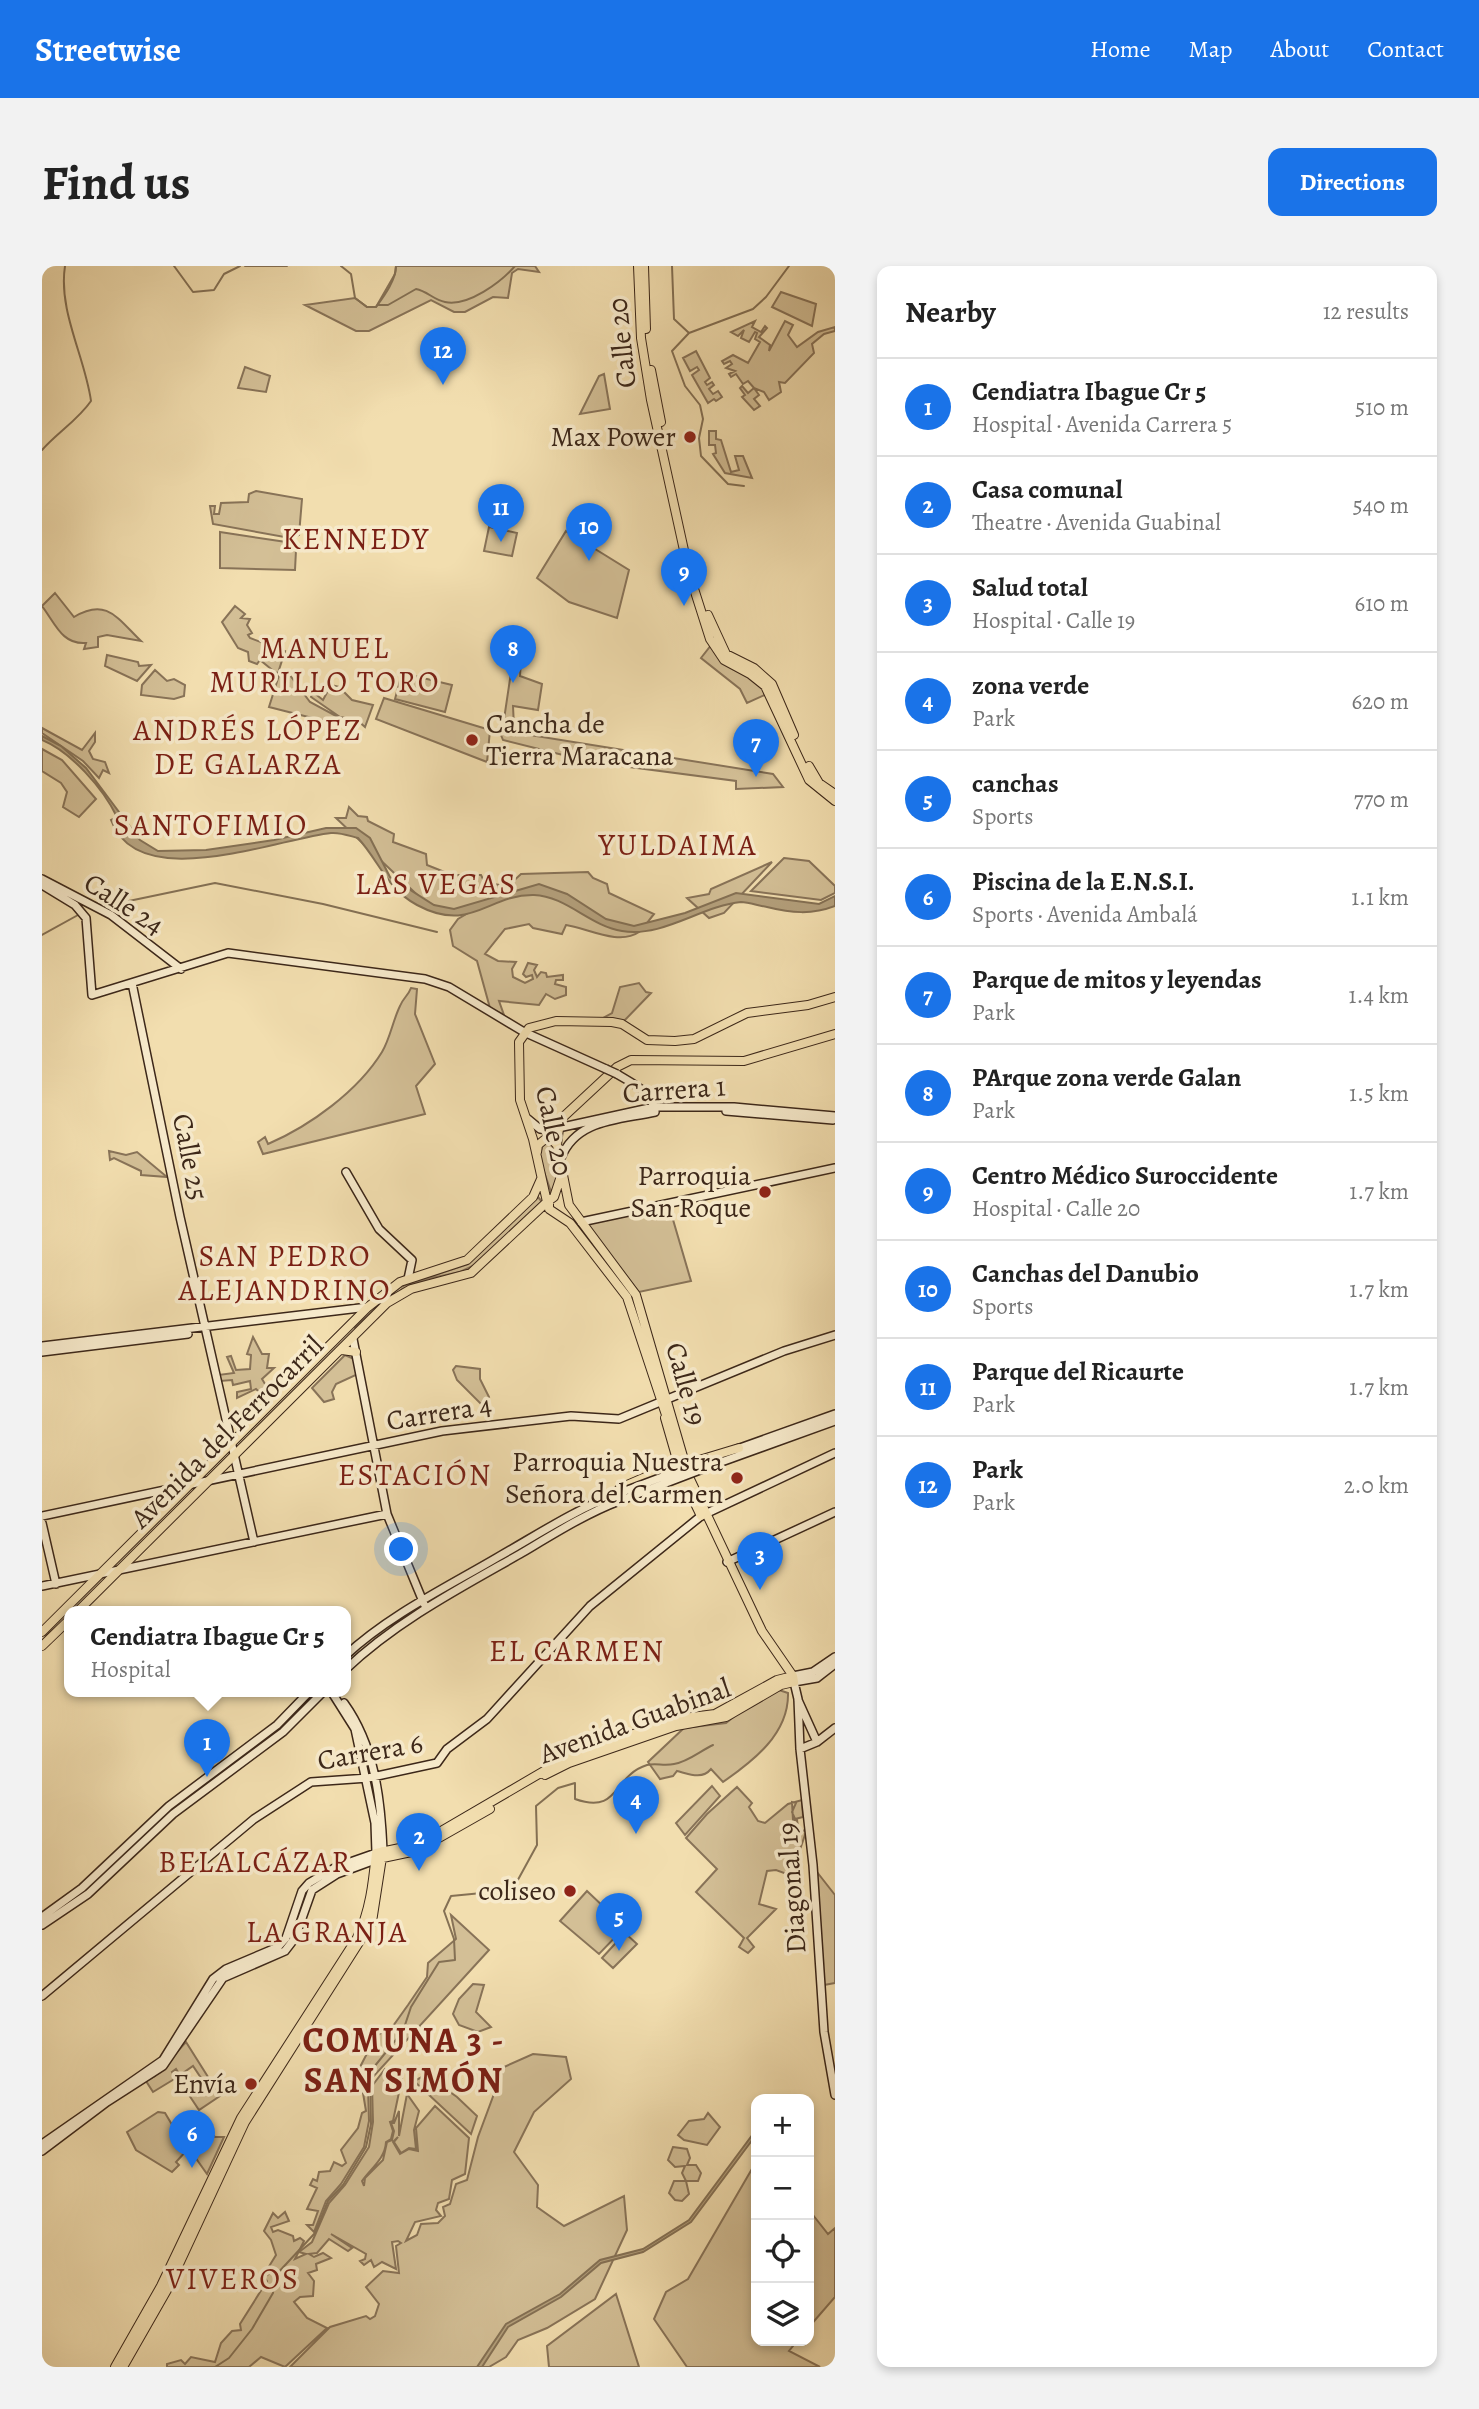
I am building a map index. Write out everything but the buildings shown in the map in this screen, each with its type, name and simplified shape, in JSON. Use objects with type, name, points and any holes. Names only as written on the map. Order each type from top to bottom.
[{"type":"main road","name":"Calle 20","points":[[638,266],[641,338],[675,517],[710,639],[721,658],[765,686],[809,780],[835,801]]},
{"type":"main road","points":[[644,266],[646,335],[679,517],[713,628],[728,657],[754,668],[772,684],[813,774],[835,794]]},
{"type":"main road","name":"Calle 24","points":[[42,879],[103,910],[138,933],[181,969]]},
{"type":"main road","name":"Calle 24","points":[[42,885],[78,907],[84,915],[89,928],[92,995],[132,984]]},
{"type":"main road","points":[[132,984],[228,953],[425,979],[449,986],[524,1032],[617,1074],[647,1094],[654,1110]]},
{"type":"main road","name":"Calle 25","points":[[132,984],[205,1329],[254,1542]]},
{"type":"main road","points":[[524,1032],[542,1023],[556,1021],[612,1022],[622,1024],[647,1040],[685,1040],[709,1033],[747,1013],[808,1005],[835,997]]},
{"type":"main road","name":"Calle 20","points":[[524,1032],[519,1042],[520,1100],[537,1152],[547,1204]]},
{"type":"main road","name":"Calle 19","points":[[791,1678],[762,1631],[703,1515],[627,1297],[570,1208],[557,1145],[558,1129],[560,1120],[572,1106],[617,1067],[631,1060],[744,1061],[835,1034]]},
{"type":"main road","name":"Carrera 1","points":[[561,1158],[574,1136],[589,1126],[654,1110]]},
{"type":"main road","name":"Carrera 1","points":[[558,1129],[654,1110],[734,1111],[835,1118]]},
{"type":"main road","points":[[524,1114],[540,1129],[558,1129]]},
{"type":"main road","points":[[537,1152],[538,1145],[544,1140],[552,1140],[557,1145]]},
{"type":"main road","points":[[579,1235],[581,1223],[835,1168]]},
{"type":"main road","points":[[547,1204],[557,1191],[562,1173]]},
{"type":"main road","points":[[347,1175],[379,1229],[412,1260],[408,1279]]},
{"type":"main road","points":[[68,1606],[368,1307],[408,1279],[467,1260],[533,1197],[541,1179]]},
{"type":"main road","name":"Calle 19","points":[[547,1204],[568,1220],[579,1235],[590,1241]]},
{"type":"main road","name":"Avenida del Ferrocarril","points":[[83,1606],[396,1296],[411,1289],[471,1273],[547,1204]]},
{"type":"main road","points":[[42,1352],[368,1307]]},
{"type":"main road","points":[[42,1346],[205,1329]]},
{"type":"main road","name":"Carrera 4","points":[[42,1516],[442,1431],[559,1418],[619,1419],[835,1335]]},
{"type":"main road","points":[[353,1339],[387,1514],[425,1605]]},
{"type":"main road","points":[[342,1350],[356,1352]]},
{"type":"main road","points":[[617,1498],[620,1488],[678,1463],[664,1402]]},
{"type":"main road","name":"Calle 19","points":[[664,1402],[685,1477],[758,1634],[791,1678]]},
{"type":"main road","points":[[685,1464],[835,1414]]},
{"type":"main road","points":[[351,1651],[364,1639],[617,1498],[711,1462],[835,1421]]},
{"type":"main road","points":[[711,1462],[739,1448]]},
{"type":"main road","name":"Carrera 6","points":[[42,1996],[201,1861],[283,1799],[311,1782],[371,1777],[432,1766],[440,1754],[487,1719],[590,1606],[703,1515],[835,1453]]},
{"type":"main road","points":[[617,1498],[683,1482],[703,1515]]},
{"type":"main road","points":[[727,1562],[835,1512]]},
{"type":"main road","points":[[42,1586],[387,1514]]},
{"type":"main road","points":[[42,1523],[56,1584]]},
{"type":"main road","points":[[351,1664],[425,1605]]},
{"type":"main road","points":[[42,1632],[64,1610]]},
{"type":"main road","points":[[42,1646],[64,1625]]},
{"type":"main road","name":"Avenida Guabinal","points":[[42,2144],[163,2060],[213,1979],[226,1969],[278,1947],[286,1938],[302,1891],[309,1883],[336,1867],[423,1847],[569,1763],[676,1726],[716,1721],[791,1678],[813,1672],[835,1657]]},
{"type":"main road","name":"Avenida Guabinal","points":[[791,1678],[817,1678],[835,1664]]},
{"type":"main road","name":"Diagonal 19","points":[[791,1678],[798,1699],[800,1749],[813,1866],[824,2036],[834,2093]]},
{"type":"main road","points":[[42,1917],[82,1888],[169,1806],[277,1725],[304,1697]]},
{"type":"main road","points":[[42,1926],[88,1894],[173,1814],[283,1732],[318,1697]]},
{"type":"main road","points":[[122,2367],[167,2290],[246,2122],[372,1922],[379,1856],[371,1777],[355,1729],[336,1697]]},
{"type":"main road","points":[[798,1699],[817,1742]]},
{"type":"main road","points":[[800,1749],[817,1742],[835,1728]]},
{"type":"main road","points":[[115,2367],[161,2286],[241,2118],[357,1938],[365,1920],[379,1856]]},
{"type":"main road","name":"Avenida Guabinal","points":[[42,2151],[107,2102],[163,2066],[223,1978],[285,1951],[295,1938],[312,1890],[337,1874],[379,1856]]},
{"type":"shaded area","points":[[396,266],[535,266],[539,272],[518,269],[512,273],[508,298],[493,297],[465,312],[454,312],[431,300],[369,331],[356,331],[305,305],[355,298],[367,307],[376,307],[395,274]]},
{"type":"shaded area","points":[[781,292],[816,304],[812,326],[772,307]]},
{"type":"shaded area","points":[[755,321],[752,327],[761,332],[765,326],[767,328],[759,337],[770,345],[769,351],[785,321],[793,325],[788,335],[797,347],[818,332],[835,327],[835,331],[824,334],[812,344],[814,353],[785,383],[779,382],[781,392],[769,400],[764,392],[754,388],[748,381],[743,384],[736,374],[731,377],[729,374],[735,371],[726,368],[732,364],[730,361],[724,364],[722,361],[733,355],[748,363],[760,342],[755,339],[757,333],[755,332],[749,342],[741,338],[744,330],[738,336],[731,332]]},
{"type":"shaded area","points":[[696,351],[710,378],[705,382],[707,385],[712,382],[714,385],[709,389],[713,394],[718,391],[722,397],[716,401],[714,399],[708,403],[692,375],[699,370],[697,367],[690,371],[683,358]]},
{"type":"shaded area","points":[[245,367],[270,376],[266,392],[238,388]]},
{"type":"shaded area","points":[[604,374],[610,409],[580,414],[599,376]]},
{"type":"shaded area","points":[[742,386],[748,393],[754,388],[759,395],[754,399],[760,406],[754,410],[742,397],[745,395],[740,388]]},
{"type":"shaded area","points":[[709,431],[716,431],[716,439],[721,440],[731,472],[739,470],[735,456],[743,456],[752,478],[725,473],[713,454],[716,453],[715,445],[709,445]]},
{"type":"shaded area","points":[[256,491],[302,499],[299,535],[290,538],[213,524],[210,506],[215,506],[214,514],[219,514],[221,503],[248,502],[249,494]]},
{"type":"shaded area","points":[[489,527],[517,533],[512,556],[484,551]]},
{"type":"shaded area","points":[[566,531],[629,570],[617,618],[569,602],[537,578]]},
{"type":"shaded area","points":[[220,532],[286,542],[296,550],[295,570],[220,568]]},
{"type":"shaded area","points":[[55,593],[74,617],[85,611],[104,610],[118,618],[141,641],[107,635],[98,637],[98,647],[84,649],[86,643],[78,643],[65,637],[42,606]]},
{"type":"shaded area","points":[[235,606],[245,614],[241,618],[250,619],[247,625],[252,633],[248,635],[250,638],[285,651],[279,670],[289,674],[310,702],[338,717],[336,724],[269,707],[280,672],[276,673],[260,660],[257,664],[249,661],[248,652],[238,648],[222,622]]},
{"type":"shaded area","points":[[712,644],[769,693],[747,703],[740,689],[701,658]]},
{"type":"shaded area","points":[[107,655],[138,662],[139,666],[151,665],[137,681],[105,666]]},
{"type":"shaded area","points":[[513,659],[521,660],[520,676],[542,684],[538,710],[513,706],[514,727],[503,726]]},
{"type":"shaded area","points":[[155,670],[167,681],[174,679],[185,685],[184,696],[174,699],[141,695],[142,685]]},
{"type":"shaded area","points":[[402,673],[452,685],[445,712],[395,699]]},
{"type":"shaded area","points":[[331,685],[339,687],[352,700],[373,705],[365,727],[357,720],[340,717],[311,697],[313,692],[323,700]]},
{"type":"shaded area","points":[[384,698],[490,730],[487,762],[376,719]]},
{"type":"shaded area","points":[[42,728],[82,750],[95,733],[95,742],[89,751],[93,759],[105,762],[109,773],[103,770],[99,778],[83,761],[42,733]]},
{"type":"shaded area","points":[[499,730],[773,774],[783,787],[736,789],[736,781],[591,762],[503,740]]},
{"type":"shaded area","points":[[42,736],[61,746],[86,768],[140,840],[158,851],[206,850],[274,840],[326,828],[356,828],[370,838],[390,877],[434,905],[454,909],[539,884],[567,894],[606,919],[634,926],[685,913],[736,893],[819,904],[835,896],[835,906],[801,912],[741,902],[711,909],[652,930],[622,931],[599,923],[557,900],[534,895],[518,896],[466,914],[452,916],[436,913],[417,905],[398,891],[358,838],[341,834],[307,837],[210,857],[178,859],[149,855],[126,842],[111,820],[117,817],[95,783],[64,753],[42,740]]},
{"type":"shaded area","points":[[42,749],[62,760],[96,799],[79,817],[63,807],[67,792],[61,783],[42,771]]},
{"type":"shaded area","points":[[349,807],[358,816],[367,817],[368,821],[394,834],[393,842],[426,854],[427,865],[452,875],[481,875],[485,883],[508,886],[521,874],[588,872],[593,878],[607,884],[609,893],[654,914],[639,932],[622,937],[566,925],[562,934],[533,928],[529,924],[505,929],[485,954],[498,961],[516,962],[512,969],[513,977],[525,983],[533,979],[532,975],[526,977],[523,974],[528,963],[537,965],[534,970],[537,977],[541,972],[546,973],[547,977],[563,975],[563,980],[556,980],[555,984],[566,987],[566,995],[555,999],[546,994],[539,1005],[499,1001],[504,1015],[490,1008],[477,961],[453,946],[450,930],[458,919],[490,900],[453,910],[429,906],[336,818],[346,818]]},
{"type":"shaded area","points":[[784,858],[809,861],[835,886],[835,893],[821,900],[751,891]]},
{"type":"shaded area","points":[[772,862],[724,913],[709,918],[687,898],[709,894],[711,889]]},
{"type":"shaded area","points":[[639,983],[646,992],[651,993],[624,1021],[603,1018],[612,1013],[620,987]]},
{"type":"shaded area","points":[[411,988],[417,989],[415,1014],[435,1064],[416,1086],[425,1114],[263,1154],[258,1142],[265,1137],[268,1144],[300,1128],[332,1106],[360,1080],[382,1052],[401,1003]]},
{"type":"shaded area","points":[[543,1144],[552,1144],[558,1162],[557,1181],[551,1192],[539,1157]]},
{"type":"shaded area","points":[[109,1151],[126,1155],[137,1152],[167,1177],[141,1175],[141,1171],[114,1158],[110,1160]]},
{"type":"shaded area","points":[[538,1197],[543,1203],[477,1264],[460,1272],[427,1279],[402,1289],[356,1331],[355,1327],[400,1287],[468,1264]]},
{"type":"shaded area","points":[[669,1206],[691,1281],[639,1292],[586,1224]]},
{"type":"shaded area","points":[[253,1337],[262,1354],[269,1354],[267,1368],[274,1368],[262,1379],[274,1399],[271,1403],[256,1389],[237,1398],[237,1392],[251,1389],[250,1381],[233,1385],[232,1380],[220,1381],[218,1375],[234,1373],[227,1357],[231,1356],[236,1370],[250,1369],[251,1355],[247,1354]]},
{"type":"shaded area","points":[[345,1355],[354,1359],[358,1374],[336,1384],[332,1392],[334,1399],[324,1402],[312,1388]]},
{"type":"shaded area","points":[[456,1366],[480,1369],[480,1379],[489,1397],[481,1404],[457,1380],[453,1370]]},
{"type":"shaded area","points":[[779,1690],[788,1693],[787,1708],[776,1734],[746,1765],[723,1782],[711,1769],[699,1775],[677,1771],[673,1776],[660,1779],[648,1762],[684,1728],[726,1723],[746,1707]]},
{"type":"shaded area","points":[[712,1786],[720,1796],[685,1835],[676,1823]]},
{"type":"shaded area","points":[[737,1787],[752,1803],[749,1807],[758,1821],[765,1823],[788,1804],[792,1803],[792,1811],[796,1803],[794,1802],[802,1800],[803,1817],[795,1819],[793,1813],[793,1820],[797,1820],[799,1833],[807,1829],[792,1873],[795,1877],[776,1870],[767,1871],[759,1904],[776,1909],[747,1938],[754,1947],[748,1953],[739,1947],[744,1938],[696,1892],[717,1869],[686,1838],[707,1814]]},
{"type":"shaded area","points":[[817,1872],[835,1895],[835,1983],[824,1985]]},
{"type":"shaded area","points":[[587,1891],[625,1927],[599,1954],[560,1921]]},
{"type":"shaded area","points":[[451,1915],[489,1950],[373,2077],[360,2067],[376,2036],[393,2026],[427,1977],[428,1963],[456,1939]]},
{"type":"shaded area","points":[[625,1933],[637,1944],[613,1968],[602,1958]]},
{"type":"shaded area","points":[[473,1984],[484,1985],[476,2012],[491,2027],[478,2032],[459,2025],[453,2014],[459,1999]]},
{"type":"shaded area","points":[[186,2042],[220,2096],[199,2110],[189,2095],[205,2084],[193,2066],[180,2075],[176,2069],[172,2072],[176,2078],[153,2092],[146,2081],[155,2076]]},
{"type":"shaded area","points":[[533,2054],[566,2057],[571,2079],[534,2112],[514,2152],[538,2185],[537,2207],[564,2226],[624,2196],[627,2230],[595,2299],[547,2328],[518,2340],[506,2357],[489,2367],[290,2367],[330,2327],[366,2316],[370,2319],[375,2316],[379,2304],[366,2287],[383,2271],[399,2273],[396,2246],[401,2243],[398,2241],[392,2242],[396,2269],[382,2262],[374,2267],[371,2260],[364,2265],[360,2261],[365,2259],[366,2254],[331,2234],[352,2248],[348,2251],[329,2239],[317,2253],[309,2254],[314,2257],[323,2253],[331,2258],[316,2264],[317,2270],[308,2273],[314,2281],[313,2296],[300,2297],[294,2302],[307,2318],[327,2328],[285,2367],[261,2357],[249,2367],[167,2367],[167,2364],[181,2360],[185,2364],[191,2357],[215,2362],[221,2343],[232,2331],[241,2330],[240,2324],[267,2281],[264,2277],[272,2272],[268,2268],[276,2255],[271,2240],[264,2231],[273,2213],[278,2218],[285,2212],[289,2221],[271,2227],[273,2232],[278,2230],[293,2236],[294,2241],[300,2238],[304,2241],[295,2259],[306,2254],[299,2252],[312,2242],[329,2203],[345,2185],[369,2147],[373,2122],[372,2086],[385,2069],[402,2078],[393,2121],[390,2122],[393,2131],[391,2139],[386,2142],[380,2158],[362,2181],[364,2186],[365,2178],[383,2160],[387,2142],[392,2140],[394,2131],[391,2123],[394,2123],[399,2111],[399,2136],[407,2094],[419,2111],[414,2130],[416,2149],[409,2148],[401,2153],[394,2142],[398,2137],[393,2142],[400,2154],[409,2149],[418,2151],[416,2128],[435,2106],[469,2138],[465,2174],[452,2180],[449,2199],[438,2203],[436,2210],[441,2216],[415,2222],[406,2241],[417,2235],[421,2224],[438,2223],[445,2216],[443,2207],[450,2204],[456,2184],[467,2180],[478,2137],[504,2067]]},
{"type":"shaded area","points":[[426,2075],[457,2097],[477,2116],[471,2134],[414,2081]]},
{"type":"shaded area","points":[[368,2087],[369,2121],[364,2147],[341,2184],[326,2201],[314,2232],[307,2225],[313,2225],[318,2211],[307,2209],[317,2188],[310,2185],[313,2179],[317,2181],[319,2172],[330,2171],[334,2162],[342,2166],[346,2163],[341,2150],[358,2128],[362,2113],[366,2111],[363,2093]]},
{"type":"shaded area","points":[[158,2112],[165,2113],[187,2150],[176,2162],[179,2165],[172,2172],[136,2150],[127,2132]]},
{"type":"shaded area","points":[[708,2113],[720,2127],[707,2145],[684,2140],[678,2135],[689,2121],[704,2119]]},
{"type":"shaded area","points":[[211,2132],[215,2137],[224,2137],[207,2174],[188,2147]]},
{"type":"shaded area","points":[[751,2137],[751,2142],[691,2222],[643,2252],[601,2263],[561,2297],[508,2327],[482,2367],[477,2367],[506,2324],[560,2294],[600,2260],[643,2249],[689,2220]]},
{"type":"shaded area","points":[[673,2147],[687,2149],[690,2158],[687,2165],[696,2165],[701,2173],[698,2181],[686,2181],[682,2173],[685,2166],[675,2167],[668,2160]]},
{"type":"shaded area","points":[[751,2171],[751,2346],[793,2346],[789,2351],[820,2367],[687,2367],[654,2319],[666,2292],[688,2279]]},
{"type":"shaded area","points":[[674,2181],[686,2181],[689,2194],[682,2201],[675,2200],[669,2193]]},
{"type":"shaded area","points":[[814,2216],[828,2234],[835,2228],[835,2297],[814,2321]]},
{"type":"shaded area","points":[[616,2294],[639,2367],[549,2367],[547,2346]]},
{"type":"waterway","points":[[42,450],[91,401],[65,300],[65,266]]},
{"type":"waterway","points":[[174,266],[193,292],[214,290],[224,274],[240,266]]},
{"type":"waterway","points":[[245,266],[287,266]]},
{"type":"waterway","points":[[341,266],[351,274],[355,298],[367,307],[376,307],[379,303],[392,282],[396,266]]},
{"type":"waterway","points":[[378,305],[388,305],[416,289],[445,302],[464,301],[493,286],[515,266]]},
{"type":"waterway","points":[[672,266],[674,319],[689,333],[672,351],[685,386],[700,405],[703,419],[699,438],[701,456],[728,484],[744,486]]},
{"type":"waterway","points":[[689,333],[753,309],[766,297],[789,266]]},
{"type":"waterway","points":[[100,907],[215,883],[323,904],[437,932]]},
{"type":"waterway","points":[[42,935],[78,915]]},
{"type":"waterway","points":[[215,2367],[229,2358],[252,2329],[273,2293],[275,2276],[315,2233],[328,2201],[343,2185],[366,2147],[371,2124],[370,2072],[403,2031],[411,2007],[439,1962],[455,1960],[454,1939],[444,1911],[451,1896],[482,1893],[497,1898],[514,1887],[537,1845],[536,1806],[558,1788],[575,1783],[575,1799],[590,1803],[600,1802],[615,1792],[636,1770],[650,1764],[679,1763],[713,1745]]},
{"type":"place","name":"Park","points":[[443,385]]},
{"type":"place","name":"Max Power","points":[[690,437]]},
{"type":"place","name":"Parque del Ricaurte","points":[[501,542]]},
{"type":"place","name":"Canchas del Danubio","points":[[589,561]]},
{"type":"place","name":"Centro Médico Suroccidente","points":[[684,606]]},
{"type":"place","name":"PArque zona verde Galan","points":[[513,683]]},
{"type":"place","name":"Cancha de Tierra Maracana","points":[[472,740]]},
{"type":"place","name":"Parque de mitos y leyendas","points":[[756,777]]},
{"type":"place","name":"Parroquia San Roque","points":[[765,1192]]},
{"type":"place","name":"Parroquia Nuestra Señora del Carmen","points":[[737,1478]]},
{"type":"place","name":"Salud total","points":[[760,1590]]},
{"type":"place","name":"Cendiatra Ibague Cr 5","points":[[207,1777]]},
{"type":"place","name":"zona verde","points":[[636,1834]]},
{"type":"place","name":"Casa comunal","points":[[419,1871]]},
{"type":"place","name":"coliseo","points":[[570,1891]]},
{"type":"place","name":"canchas","points":[[619,1951]]},
{"type":"place","name":"Envía","points":[[251,2084]]},
{"type":"place","name":"Piscina de la E.N.S.I.","points":[[192,2168]]},
{"type":"district","name":"KENNEDY","points":[[356,539]]},
{"type":"district","name":"MANUEL MURILLO TORO","points":[[325,665]]},
{"type":"district","name":"ANDRÉS LÓPEZ DE GALARZA","points":[[248,747]]},
{"type":"district","name":"SANTOFIMIO","points":[[211,825]]},
{"type":"district","name":"YULDAIMA","points":[[678,845]]},
{"type":"district","name":"LAS VEGAS","points":[[436,884]]},
{"type":"district","name":"SAN PEDRO ALEJANDRINO","points":[[285,1273]]},
{"type":"district","name":"ESTACIÓN","points":[[415,1475]]},
{"type":"district","name":"EL CARMEN","points":[[577,1651]]},
{"type":"district","name":"BELALCÁZAR","points":[[255,1862]]},
{"type":"district","name":"LA GRANJA","points":[[327,1932]]},
{"type":"district","name":"COMUNA 3 - SAN SIMÓN","points":[[404,2060]]},
{"type":"district","name":"VIVEROS","points":[[233,2279]]}]
